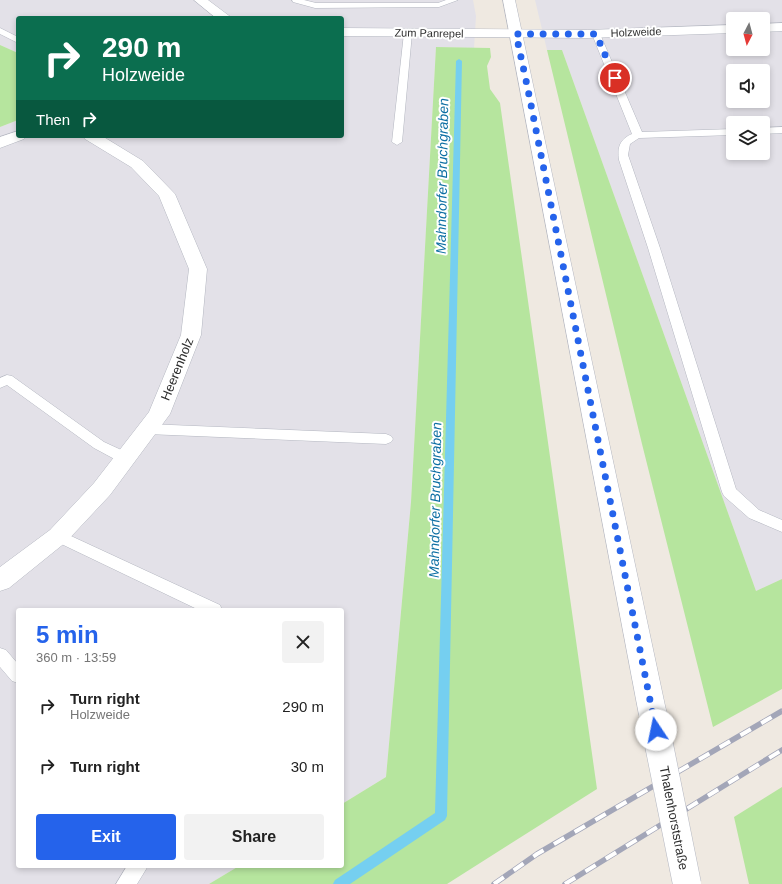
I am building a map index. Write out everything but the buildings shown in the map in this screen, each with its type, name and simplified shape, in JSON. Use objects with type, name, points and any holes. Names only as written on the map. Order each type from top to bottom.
[{"type":"street","points":[[200,0],[222,16]]},
{"type":"street","name":"Thalenhorststraße","points":[[509,0],[687,884]]},
{"type":"street","points":[[770,28],[782,27]]},
{"type":"street","name":"Holzweide","points":[[516,34],[596,34],[726,29]]},
{"type":"street","name":"Zum Panrepel","points":[[344,32],[516,34]]},
{"type":"street","points":[[0,143],[16,137]]},
{"type":"street","name":"Heerenholz","points":[[0,581],[58,536],[102,489],[159,414],[191,335],[198,268],[167,194],[137,164],[94,138]]},
{"type":"lane","points":[[296,0],[314,9],[439,6],[454,0]]},
{"type":"lane","points":[[0,31],[16,39]]},
{"type":"lane","points":[[397,142],[408,33]]},
{"type":"lane","points":[[596,34],[638,135]]},
{"type":"lane","points":[[770,131],[782,130]]},
{"type":"lane","points":[[726,132],[638,135],[628,139],[624,144],[622,153],[654,248],[729,492],[754,514],[782,526]]},
{"type":"lane","points":[[0,384],[7,380],[99,445],[125,458]]},
{"type":"lane","points":[[147,429],[386,439]]},
{"type":"lane","points":[[58,536],[210,608]]},
{"type":"lane","points":[[0,656],[16,674]]},
{"type":"lane","points":[[126,884],[137,868]]},
{"type":"shaded area","points":[[0,0],[473,0],[476,16],[474,48],[436,47],[411,502],[386,777],[344,803],[344,608],[16,608],[16,868],[236,868],[209,884],[0,884],[0,127],[16,121],[16,138],[344,138],[344,16],[16,16],[16,52],[0,45]]},
{"type":"shaded area","points":[[535,0],[782,0],[782,579],[756,591],[562,50],[547,50]]},
{"type":"green space","points":[[0,45],[16,52],[16,121],[0,127]]},
{"type":"green space","points":[[436,47],[490,48],[491,57],[487,66],[490,89],[500,103],[597,789],[447,884],[209,884],[236,868],[344,868],[344,803],[386,777],[411,502]]},
{"type":"green space","points":[[547,50],[562,50],[756,591],[782,579],[782,689],[713,727],[642,444]]},
{"type":"green space","points":[[782,787],[782,884],[749,884],[734,817]]},
{"type":"waterway","name":"Mahndorfer Bruchgraben","points":[[339,884],[441,816],[459,61]]},
{"type":"railway","points":[[494,884],[537,854],[782,711]]},
{"type":"railway","points":[[565,884],[782,750]]},
{"type":"route","points":[[615,78],[596,34],[516,34],[656,730]]}]
